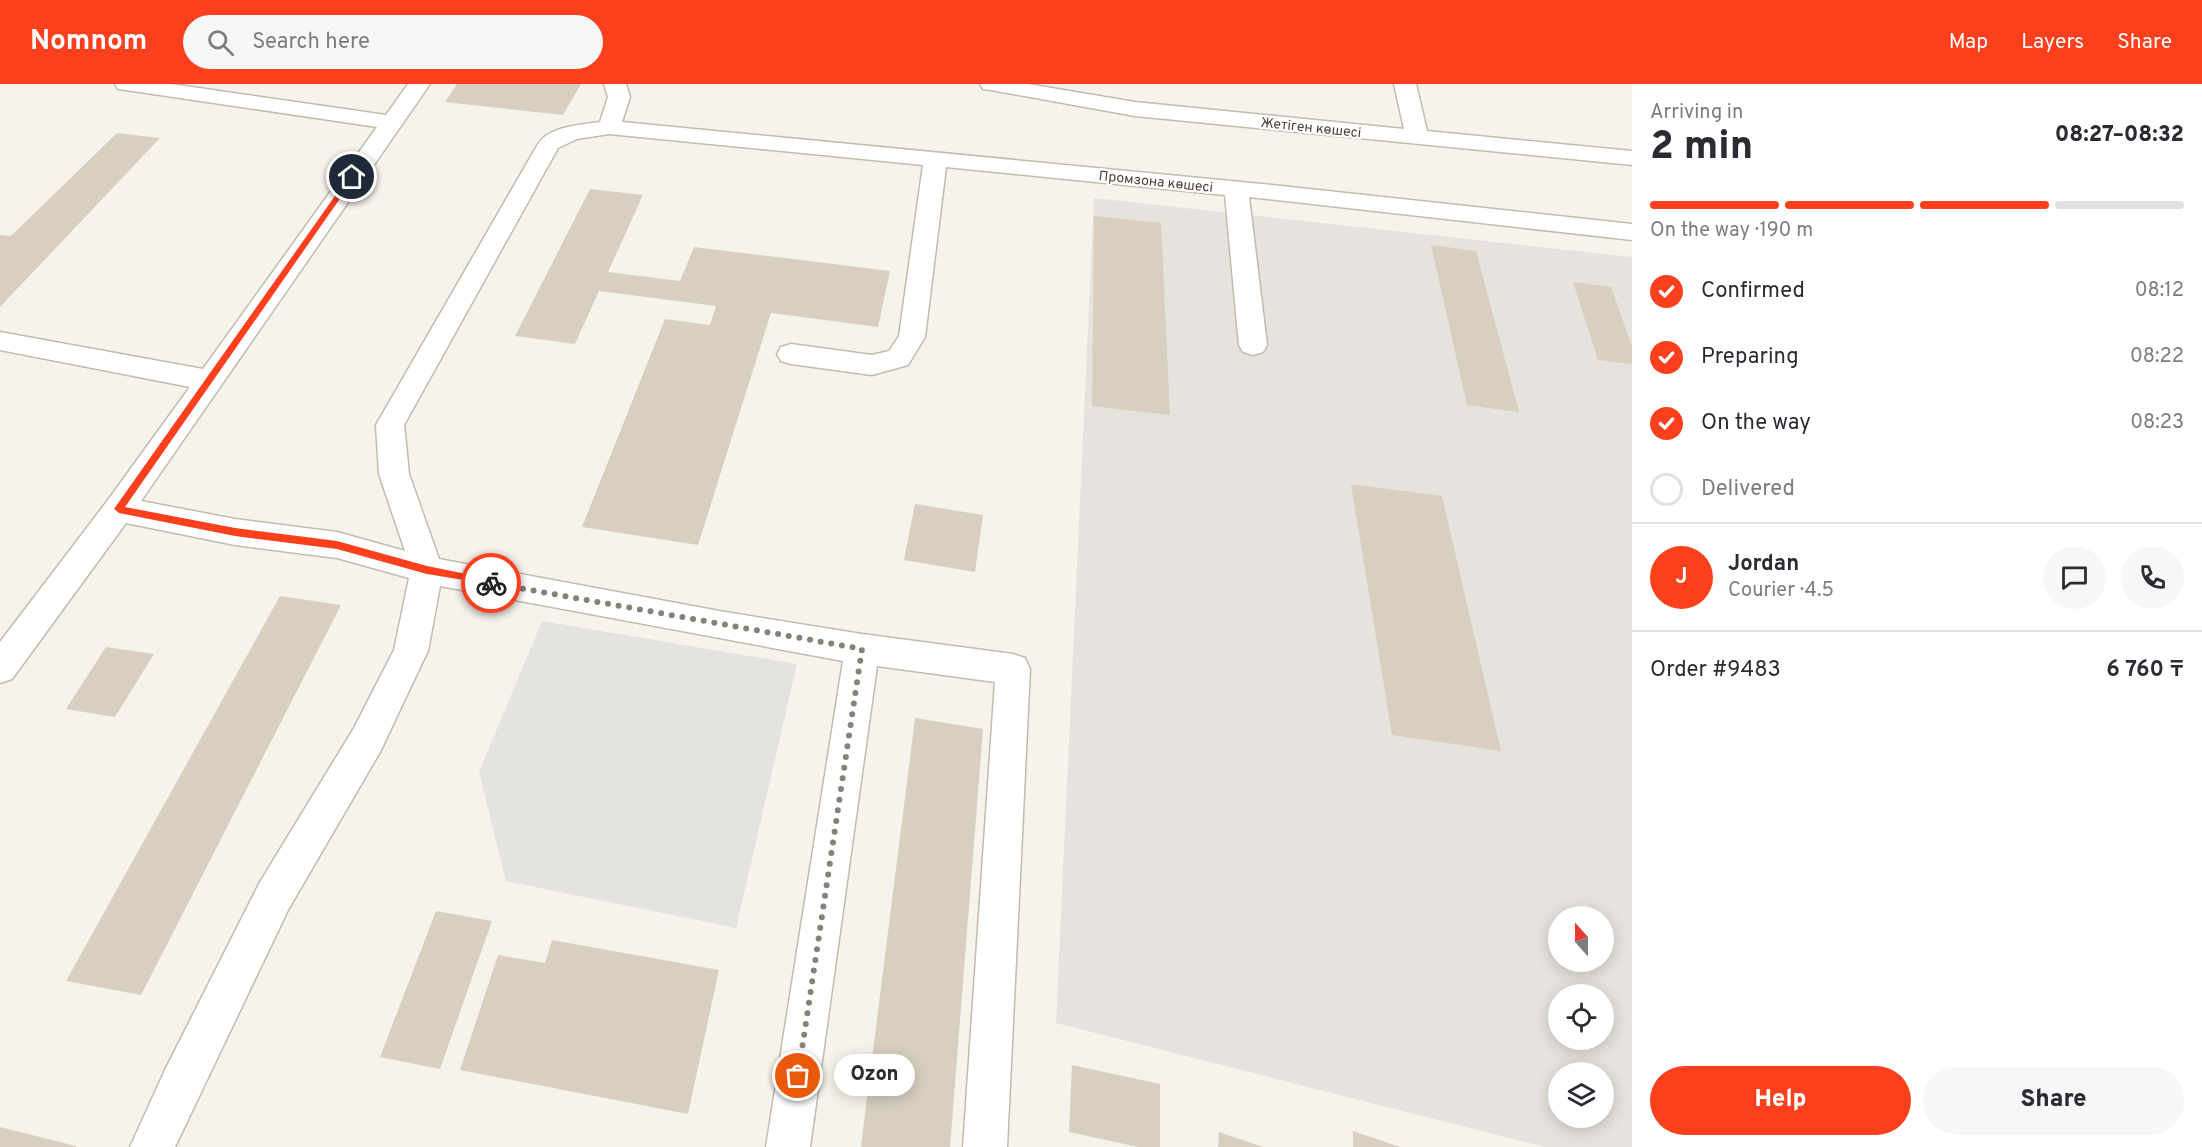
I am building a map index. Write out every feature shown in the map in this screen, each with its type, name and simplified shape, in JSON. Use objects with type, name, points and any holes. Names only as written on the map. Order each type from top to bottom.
[{"type":"street","points":[[126,84],[391,122]]},
{"type":"street","points":[[0,668],[119,509],[418,84]]},
{"type":"street","name":"Жетіген көшесі","points":[[991,84],[1135,109],[1632,158]]},
{"type":"street","points":[[1405,84],[1417,138]]},
{"type":"street","points":[[152,1147],[180,1085],[274,896],[368,740],[411,651],[427,570],[394,474],[390,425],[549,144],[571,133],[609,127],[621,88]]},
{"type":"street","name":"Промзона көшесі","points":[[609,127],[1236,189],[1630,236]]},
{"type":"street","points":[[791,354],[872,365],[898,358],[912,337],[934,159]]},
{"type":"street","points":[[1236,189],[1253,345]]},
{"type":"street","points":[[0,341],[209,380]]},
{"type":"street","points":[[119,509],[235,532],[337,545],[427,570],[725,626],[862,649],[1013,669],[985,1147]]},
{"type":"street","points":[[788,1147],[862,649]]},
{"type":"shaded area","points":[[1094,198],[1632,257],[1632,1147],[1545,1147],[1056,1023]]},
{"type":"shaded area","points":[[542,621],[797,664],[736,928],[506,881],[479,772]]},
{"type":"building","points":[[457,84],[581,84],[563,115],[445,102]]},
{"type":"building","points":[[117,133],[160,138],[0,307],[0,235],[11,236]]},
{"type":"building","points":[[590,189],[643,195],[608,272],[680,281],[694,247],[890,271],[878,327],[771,313],[698,545],[582,527],[665,319],[710,325],[716,306],[599,291],[575,344],[515,336]]},
{"type":"building","points":[[1094,216],[1161,223],[1170,415],[1092,406]]},
{"type":"building","points":[[1431,245],[1476,251],[1519,412],[1467,405]]},
{"type":"building","points":[[1573,282],[1611,287],[1632,346],[1632,364],[1598,360]]},
{"type":"building","points":[[1351,484],[1442,496],[1501,751],[1392,735]]},
{"type":"building","points":[[915,504],[983,515],[975,572],[904,560]]},
{"type":"building","points":[[280,596],[341,605],[141,995],[66,981]]},
{"type":"building","points":[[106,647],[154,654],[115,717],[66,709]]},
{"type":"building","points":[[915,718],[983,729],[950,1147],[863,1147],[861,1146]]},
{"type":"building","points":[[436,911],[492,921],[440,1069],[380,1057]]},
{"type":"building","points":[[552,940],[719,970],[688,1114],[460,1070],[498,955],[545,963]]},
{"type":"building","points":[[1072,1065],[1160,1084],[1160,1147],[1138,1147],[1069,1132]]},
{"type":"building","points":[[0,1127],[76,1146],[76,1147],[0,1147]]},
{"type":"building","points":[[1353,1131],[1400,1147],[1353,1147]]},
{"type":"building","points":[[1219,1132],[1263,1147],[1218,1147]]},
{"type":"way so far","points":[[491,583],[862,649],[798,1076]]},
{"type":"place","name":"Ozon","points":[[798,1076]]},
{"type":"route","points":[[352,177],[119,509],[235,532],[337,545],[427,570],[491,583]]}]
